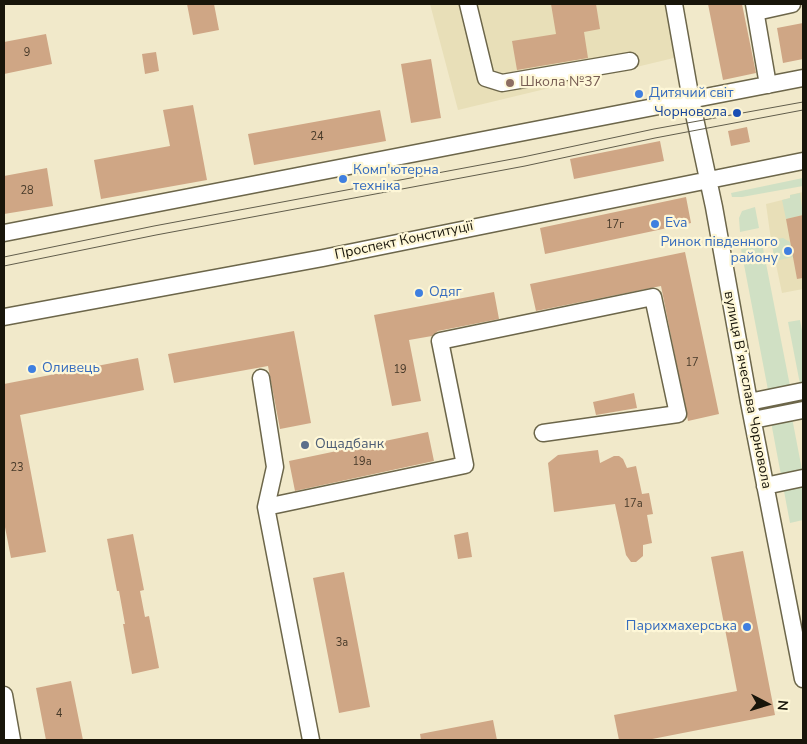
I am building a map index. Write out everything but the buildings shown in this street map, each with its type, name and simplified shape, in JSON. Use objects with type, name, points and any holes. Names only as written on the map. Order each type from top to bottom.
[{"type":"street","points":[[468,4],[486,78],[502,83],[630,61]]},
{"type":"street","points":[[674,4],[691,100]]},
{"type":"street","points":[[768,85],[755,8],[792,4]]},
{"type":"street","points":[[4,233],[226,188],[310,174],[803,78]]},
{"type":"street","name":"вулиця Вʼячеслава Чорновола","points":[[691,100],[708,179],[803,679]]},
{"type":"street","name":"Проспект Конституції","points":[[4,317],[323,258],[803,160]]},
{"type":"street","points":[[266,507],[465,465],[440,341],[653,297],[678,414],[543,433]]},
{"type":"street","points":[[261,378],[275,467],[266,507],[311,740]]},
{"type":"street","points":[[749,402],[803,391]]},
{"type":"street","points":[[753,420],[803,410]]},
{"type":"street","points":[[765,486],[803,478]]},
{"type":"street","points":[[4,695],[12,740]]},
{"type":"shaded area","name":"Школа №37","points":[[430,4],[669,4],[682,56],[458,110]]},
{"type":"shaded area","name":"Ринок південного району","points":[[803,192],[803,289],[782,293],[766,204],[790,198],[790,195]]},
{"type":"green space","points":[[803,178],[803,186],[742,197],[732,197],[731,193]]},
{"type":"green space","points":[[800,193],[803,215],[786,219],[782,200],[790,198],[790,195]]},
{"type":"green space","points":[[755,207],[759,228],[740,232],[739,218],[742,211]]},
{"type":"green space","points":[[783,238],[790,242],[793,257],[775,261],[771,240]]},
{"type":"green space","points":[[756,246],[763,248],[790,386],[768,390],[741,249]]},
{"type":"green space","points":[[800,320],[803,336],[803,383],[800,384],[788,322]]},
{"type":"green space","points":[[789,402],[803,475],[803,520],[790,523],[768,406]]},
{"type":"tram line","points":[[4,257],[154,226],[523,157],[654,129],[803,102]]},
{"type":"tram line","points":[[4,266],[156,235],[525,166],[655,138],[803,110]]},
{"type":"place","name":"Школа №37","points":[[510,83]]},
{"type":"place","name":"Дитячий світ","points":[[639,94]]},
{"type":"place","name":"Чорновола","points":[[737,113]]},
{"type":"place","name":"Комп'ютерна техніка","points":[[343,179]]},
{"type":"place","name":"Eva","points":[[655,224]]},
{"type":"place","name":"Ринок південного району","points":[[788,251]]},
{"type":"place","name":"Одяг","points":[[419,293]]},
{"type":"place","name":"Оливець","points":[[32,369]]},
{"type":"place","name":"Ощадбанк","points":[[305,445]]},
{"type":"place","name":"Парихмахерська","points":[[747,627]]}]
